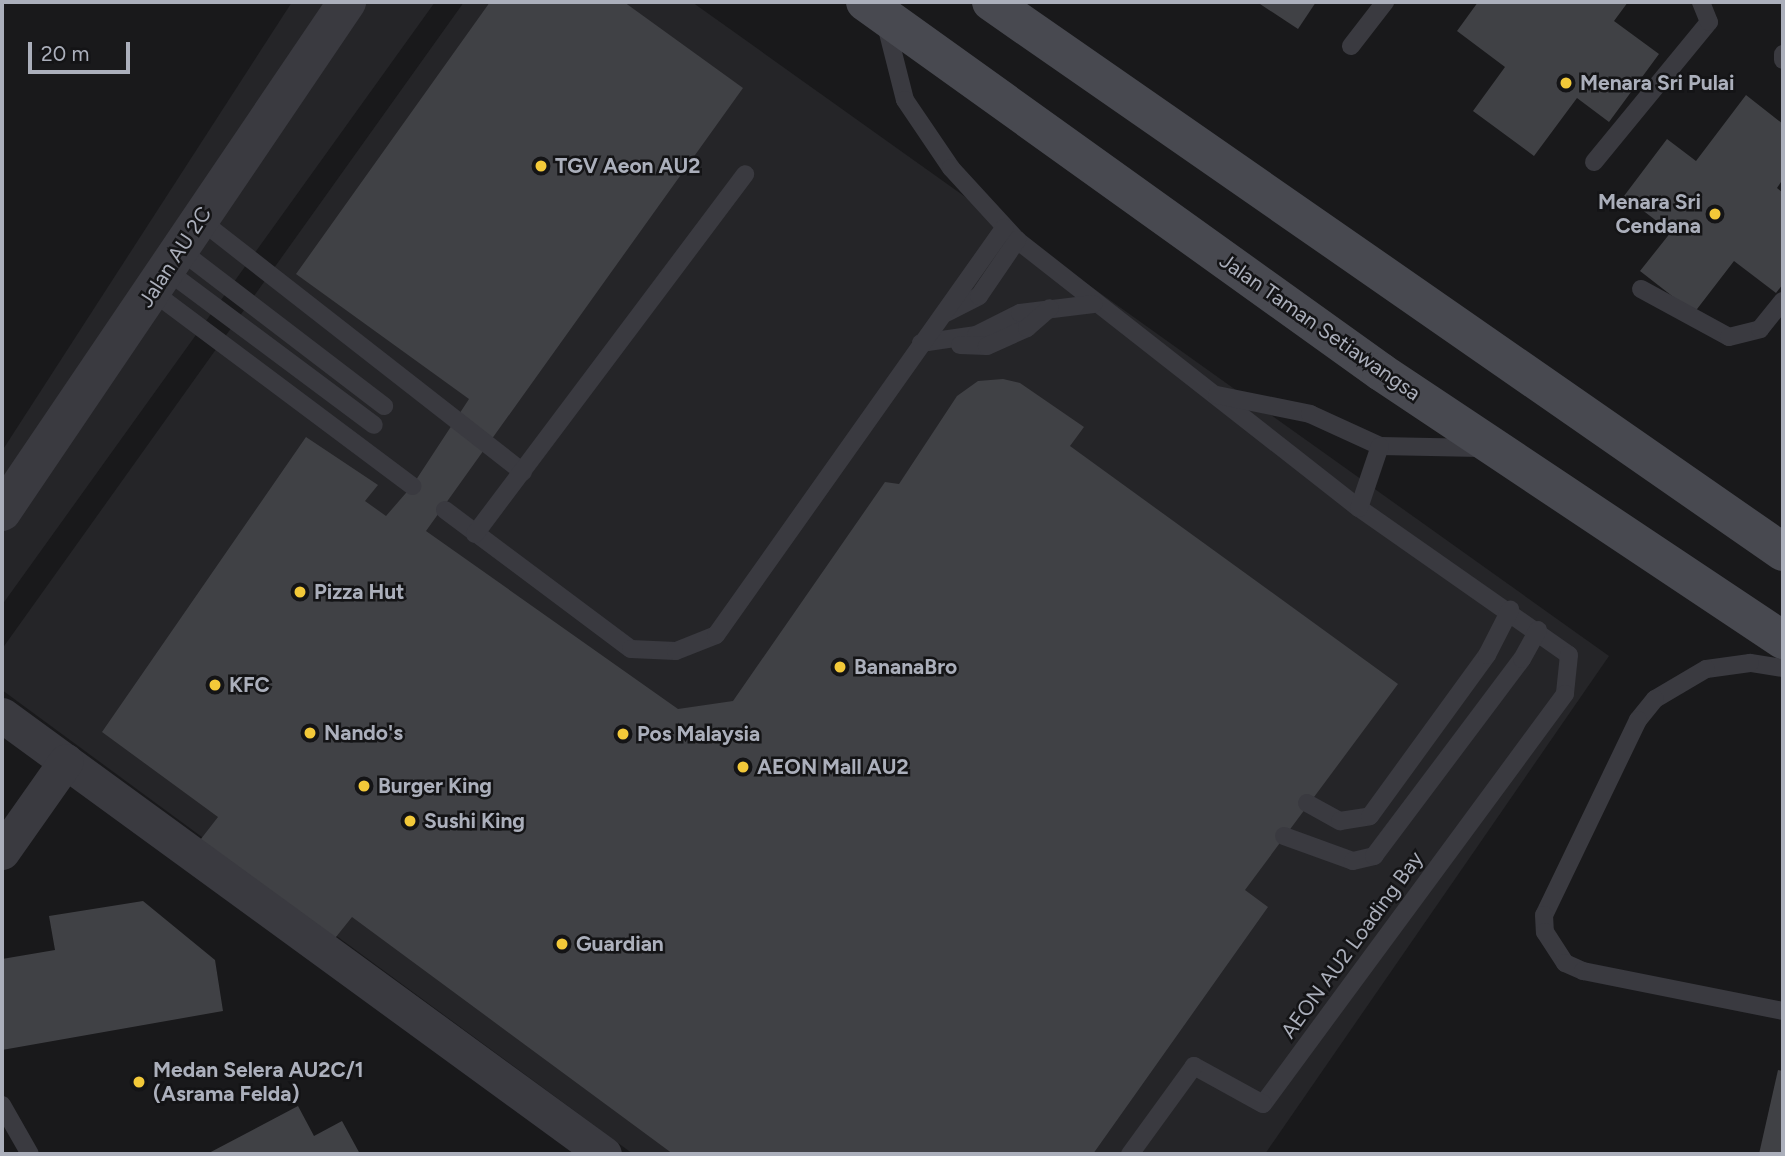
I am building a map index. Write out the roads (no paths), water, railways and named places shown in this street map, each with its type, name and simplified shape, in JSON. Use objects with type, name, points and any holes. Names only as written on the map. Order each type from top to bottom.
[{"type":"main road","points":[[991,2],[1783,552]]},
{"type":"main road","name":"Jalan Taman Setiawangsa","points":[[874,8],[1369,364],[1783,640]]},
{"type":"street","name":"Jalan AU 2C","points":[[2,512],[347,2]]},
{"type":"street","points":[[2,715],[604,1154]]},
{"type":"street","points":[[2,852],[66,761]]},
{"type":"lane","points":[[1351,46],[1385,2]]},
{"type":"lane","points":[[1594,162],[1709,22],[1701,2]]},
{"type":"lane","points":[[874,8],[905,100],[951,168],[1010,234],[1093,304],[1359,508],[1538,630],[1522,659],[1374,856],[1353,861],[1284,836]]},
{"type":"lane","points":[[1783,54],[1783,60]]},
{"type":"lane","points":[[475,534],[745,174]]},
{"type":"lane","points":[[444,510],[631,649],[676,651],[716,635],[940,317],[1010,234]]},
{"type":"lane","points":[[174,258],[384,406]]},
{"type":"lane","points":[[174,258],[374,425]]},
{"type":"lane","points":[[174,258],[523,472]]},
{"type":"lane","points":[[174,258],[412,486]]},
{"type":"lane","points":[[1641,289],[1729,337],[1760,329],[1783,301]]},
{"type":"lane","points":[[921,343],[976,335],[1020,313],[1052,306],[1093,304]]},
{"type":"lane","points":[[1212,394],[1310,414],[1380,446],[1495,448]]},
{"type":"lane","points":[[1359,508],[1380,446]]},
{"type":"lane","points":[[1307,803],[1340,821],[1370,816],[1487,655],[1510,610]]},
{"type":"lane","name":"AEON AU2 Loading Bay","points":[[1130,1154],[1194,1066],[1263,1104],[1565,694],[1569,655],[1538,630]]},
{"type":"lane","points":[[1783,668],[1750,663],[1706,669],[1655,699],[1639,720],[1544,915],[1545,932],[1565,963],[1583,971],[1783,1011]]},
{"type":"lane","points":[[2,1105],[30,1154]]},
{"type":"place","name":"Menara Sri Pulai","points":[[1566,83]]},
{"type":"place","name":"TGV Aeon AU2","points":[[541,166]]},
{"type":"place","name":"Menara Sri Cendana","points":[[1715,214]]},
{"type":"place","name":"Pizza Hut","points":[[300,592]]},
{"type":"place","name":"BananaBro","points":[[840,667]]},
{"type":"place","name":"KFC","points":[[215,685]]},
{"type":"place","name":"Nando's","points":[[310,733]]},
{"type":"place","name":"Pos Malaysia","points":[[623,734]]},
{"type":"place","name":"AEON Mall AU2","points":[[743,767]]},
{"type":"place","name":"Burger King","points":[[364,786]]},
{"type":"place","name":"Sushi King","points":[[410,821]]},
{"type":"place","name":"Guardian","points":[[562,944]]},
{"type":"place","name":"Medan Selera AU2C/1 (Asrama Felda)","points":[[139,1082]]}]
